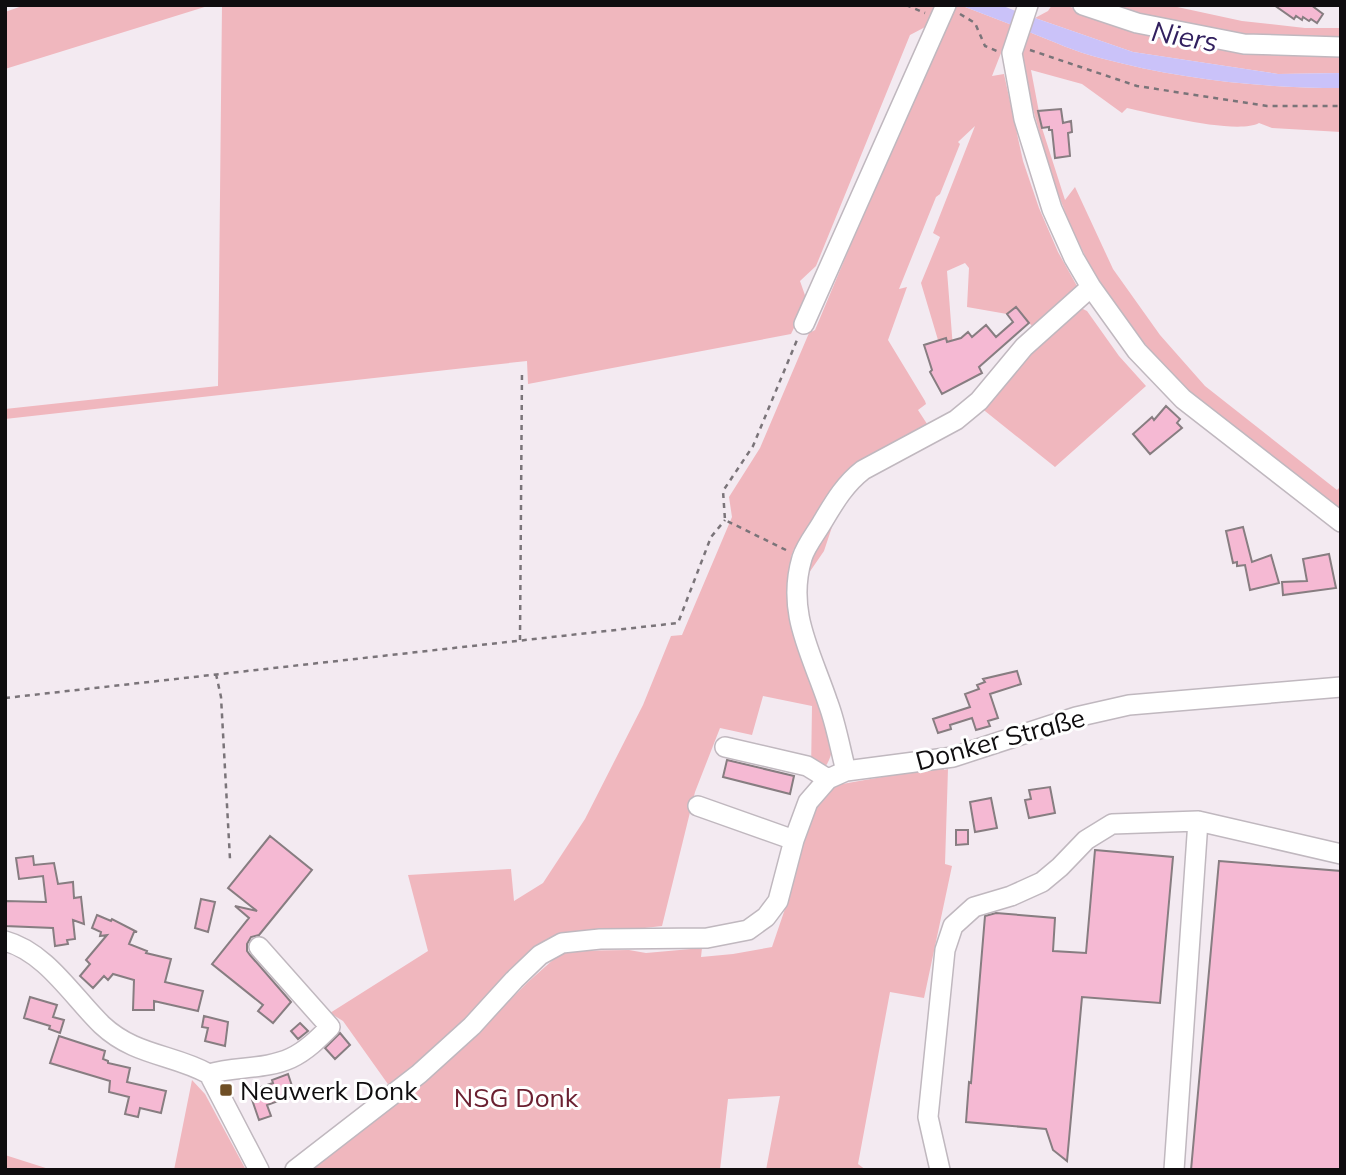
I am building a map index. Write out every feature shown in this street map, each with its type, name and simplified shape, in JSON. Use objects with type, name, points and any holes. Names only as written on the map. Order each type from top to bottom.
[{"type":"street","points":[[1083,5],[1137,23],[1244,44],[1341,47]]},
{"type":"street","points":[[804,324],[946,6]]},
{"type":"street","points":[[1028,6],[1013,52],[1024,119],[1046,192],[1070,249],[1091,286],[1138,351],[1183,399],[1341,522]]},
{"type":"street","points":[[846,771],[829,705],[801,630],[796,608],[797,580],[802,559],[850,480],[863,470],[956,420],[979,401],[1024,347],[1091,286]]},
{"type":"street","name":"Donker Straße","points":[[295,1170],[419,1074],[472,1026],[540,955],[562,943],[707,938],[748,930],[765,917],[778,901],[794,839],[808,802],[828,779],[846,771],[953,757],[1076,717],[1129,705],[1341,687]]},
{"type":"street","points":[[725,747],[807,766],[828,779]]},
{"type":"street","points":[[698,806],[794,839]]},
{"type":"street","points":[[940,1170],[928,1117],[945,950],[953,926],[974,907],[1042,883],[1086,840],[1112,824],[1198,821],[1341,854]]},
{"type":"street","points":[[1174,1170],[1198,821]]},
{"type":"street","points":[[5,941],[32,954],[104,1027],[124,1041],[148,1053],[209,1074],[259,1170]]},
{"type":"street","points":[[209,1074],[290,1059],[309,1048],[330,1027],[259,947]]},
{"type":"path","points":[[946,6],[975,23],[985,46],[1137,86],[1267,106],[1341,106]]},
{"type":"path","points":[[5,698],[678,623],[710,537],[725,520],[723,491],[753,446],[804,324]]},
{"type":"path","points":[[520,640],[522,370]]},
{"type":"path","points":[[725,520],[802,559]]},
{"type":"path","points":[[216,674],[221,697],[230,859]]},
{"type":"green space","points":[[25,5],[211,5],[5,69],[5,12]]},
{"type":"green space","points":[[222,5],[960,5],[1012,25],[992,76],[1004,74],[1023,161],[1039,208],[1058,252],[1077,286],[1077,294],[1036,331],[1016,307],[1007,314],[967,307],[969,268],[965,263],[947,271],[953,348],[951,352],[946,338],[938,340],[921,283],[940,237],[933,233],[975,126],[958,142],[960,144],[940,194],[936,197],[899,289],[907,287],[888,340],[925,401],[926,404],[918,410],[931,430],[865,464],[800,549],[794,549],[791,557],[834,746],[827,764],[811,773],[812,706],[763,696],[752,735],[720,728],[695,792],[662,926],[558,938],[418,1067],[390,1087],[343,1021],[330,1013],[428,951],[408,875],[511,869],[514,901],[543,883],[585,819],[643,705],[671,636],[682,635],[732,517],[729,497],[760,448],[809,333],[815,330],[877,182],[929,25],[910,35],[816,266],[800,281],[807,301],[791,334],[528,384],[527,361],[5,419],[5,409],[218,386]]},
{"type":"green space","points":[[1052,5],[1064,5],[1142,29],[1341,52],[1341,73],[1278,74],[1133,52],[1035,18],[1048,11]]},
{"type":"green space","points":[[1099,5],[1168,5],[1242,21],[1305,28],[1341,28],[1341,43],[1254,41]]},
{"type":"green space","points":[[1029,32],[1091,56],[1159,72],[1250,84],[1341,88],[1341,132],[1272,128],[1259,123],[1233,127],[1127,108],[1122,113],[1082,84],[1031,70],[1042,128],[1065,200],[1075,187],[1113,269],[1160,335],[1205,386],[1337,490],[1341,486],[1341,510],[1195,397],[1153,354],[1093,272],[1070,225],[1051,175],[1030,98],[1027,97],[1019,54],[1024,35],[1028,36]]},
{"type":"green space","points":[[1081,308],[1087,311],[1119,356],[1146,386],[1055,467],[980,407],[1024,352]]},
{"type":"green space","points":[[843,494],[824,551],[800,586],[805,561]]},
{"type":"green space","name":"NSG Donk","points":[[944,766],[944,770],[948,769],[945,864],[952,866],[924,998],[890,992],[858,1164],[866,1170],[766,1170],[780,1096],[728,1099],[720,1170],[309,1170],[472,1038],[563,951],[629,950],[646,953],[702,948],[701,957],[772,947],[787,903],[809,813],[831,786]]},
{"type":"green space","points":[[192,1080],[205,1094],[246,1170],[174,1170]]},
{"type":"green space","points":[[5,1155],[52,1170],[5,1170]]},
{"type":"shaded area","points":[[960,5],[1001,5],[1018,12],[1012,25]]},
{"type":"shaded area","points":[[1035,18],[1133,52],[1278,74],[1341,73],[1341,88],[1219,81],[1159,72],[1082,53],[1029,32]]},
{"type":"building","points":[[1274,5],[1311,5],[1323,14],[1317,23],[1303,17],[1302,20],[1296,16],[1294,19]]},
{"type":"building","points":[[1061,109],[1063,123],[1071,121],[1072,132],[1068,133],[1070,156],[1055,158],[1052,130],[1049,130],[1049,127],[1042,128],[1038,111]]},
{"type":"building","points":[[1016,307],[1029,323],[979,367],[982,373],[942,394],[930,372],[932,370],[924,345],[946,338],[947,342],[961,338],[968,332],[972,337],[986,325],[996,337],[1013,322],[1007,314]]},
{"type":"building","points":[[1166,406],[1180,419],[1177,423],[1182,428],[1150,454],[1133,434],[1152,417],[1154,420]]},
{"type":"building","points":[[1243,527],[1252,562],[1271,555],[1279,583],[1250,590],[1245,565],[1237,566],[1237,562],[1233,563],[1226,531]]},
{"type":"building","points":[[1329,554],[1336,588],[1283,595],[1282,582],[1307,581],[1303,559]]},
{"type":"building","points":[[1017,671],[1021,684],[990,694],[998,718],[988,721],[990,726],[976,730],[972,718],[950,725],[951,729],[938,733],[933,719],[970,707],[965,694],[979,689],[977,685],[985,682],[983,679]]},
{"type":"building","points":[[727,760],[794,776],[790,794],[723,777]]},
{"type":"building","points":[[1050,787],[1055,813],[1029,818],[1025,800],[1031,799],[1029,790]]},
{"type":"building","points":[[991,798],[997,828],[975,832],[970,802]]},
{"type":"building","points":[[956,830],[968,830],[968,844],[956,845]]},
{"type":"building","points":[[270,836],[312,870],[259,935],[251,937],[247,944],[250,955],[291,1002],[273,1023],[258,1011],[263,1005],[212,964],[249,918],[235,906],[257,911],[228,888]]},
{"type":"building","points":[[1095,850],[1173,857],[1160,1003],[1082,997],[1067,1161],[1053,1150],[1046,1129],[966,1122],[969,1082],[971,1083],[985,916],[996,913],[1055,918],[1053,951],[1086,953]]},
{"type":"building","points":[[33,856],[34,865],[54,863],[58,884],[73,882],[74,898],[81,897],[84,924],[73,920],[75,939],[67,940],[68,944],[55,946],[53,928],[5,926],[5,901],[46,902],[43,876],[19,879],[16,858]]},
{"type":"building","points":[[1219,861],[1341,871],[1341,1170],[1191,1170]]},
{"type":"building","points":[[201,899],[215,902],[208,932],[195,928]]},
{"type":"building","points":[[97,915],[111,921],[112,919],[137,932],[134,932],[129,944],[147,951],[146,953],[171,959],[165,982],[203,991],[198,1011],[154,1001],[154,1010],[133,1010],[134,980],[113,974],[108,980],[104,976],[93,988],[80,976],[90,964],[86,960],[107,935],[100,936],[101,932],[92,928]]},
{"type":"building","points":[[30,997],[57,1005],[53,1017],[64,1020],[60,1033],[49,1029],[50,1026],[24,1018]]},
{"type":"building","points":[[204,1016],[228,1022],[225,1046],[205,1041],[208,1028],[202,1027]]},
{"type":"building","points":[[300,1023],[308,1031],[298,1039],[291,1031]]},
{"type":"building","points":[[340,1033],[350,1045],[335,1059],[325,1048]]},
{"type":"building","points":[[59,1036],[105,1051],[103,1059],[108,1063],[130,1068],[127,1082],[166,1091],[161,1113],[140,1108],[138,1117],[125,1114],[129,1097],[109,1092],[110,1081],[50,1063]]},
{"type":"building","points":[[288,1074],[295,1095],[267,1105],[271,1116],[259,1120],[249,1091],[273,1083],[272,1080]]},
{"type":"place","name":"Neuwerk Donk","points":[[226,1090]]},
{"type":"water label","name":"Niers","points":[[1185,36]]}]
